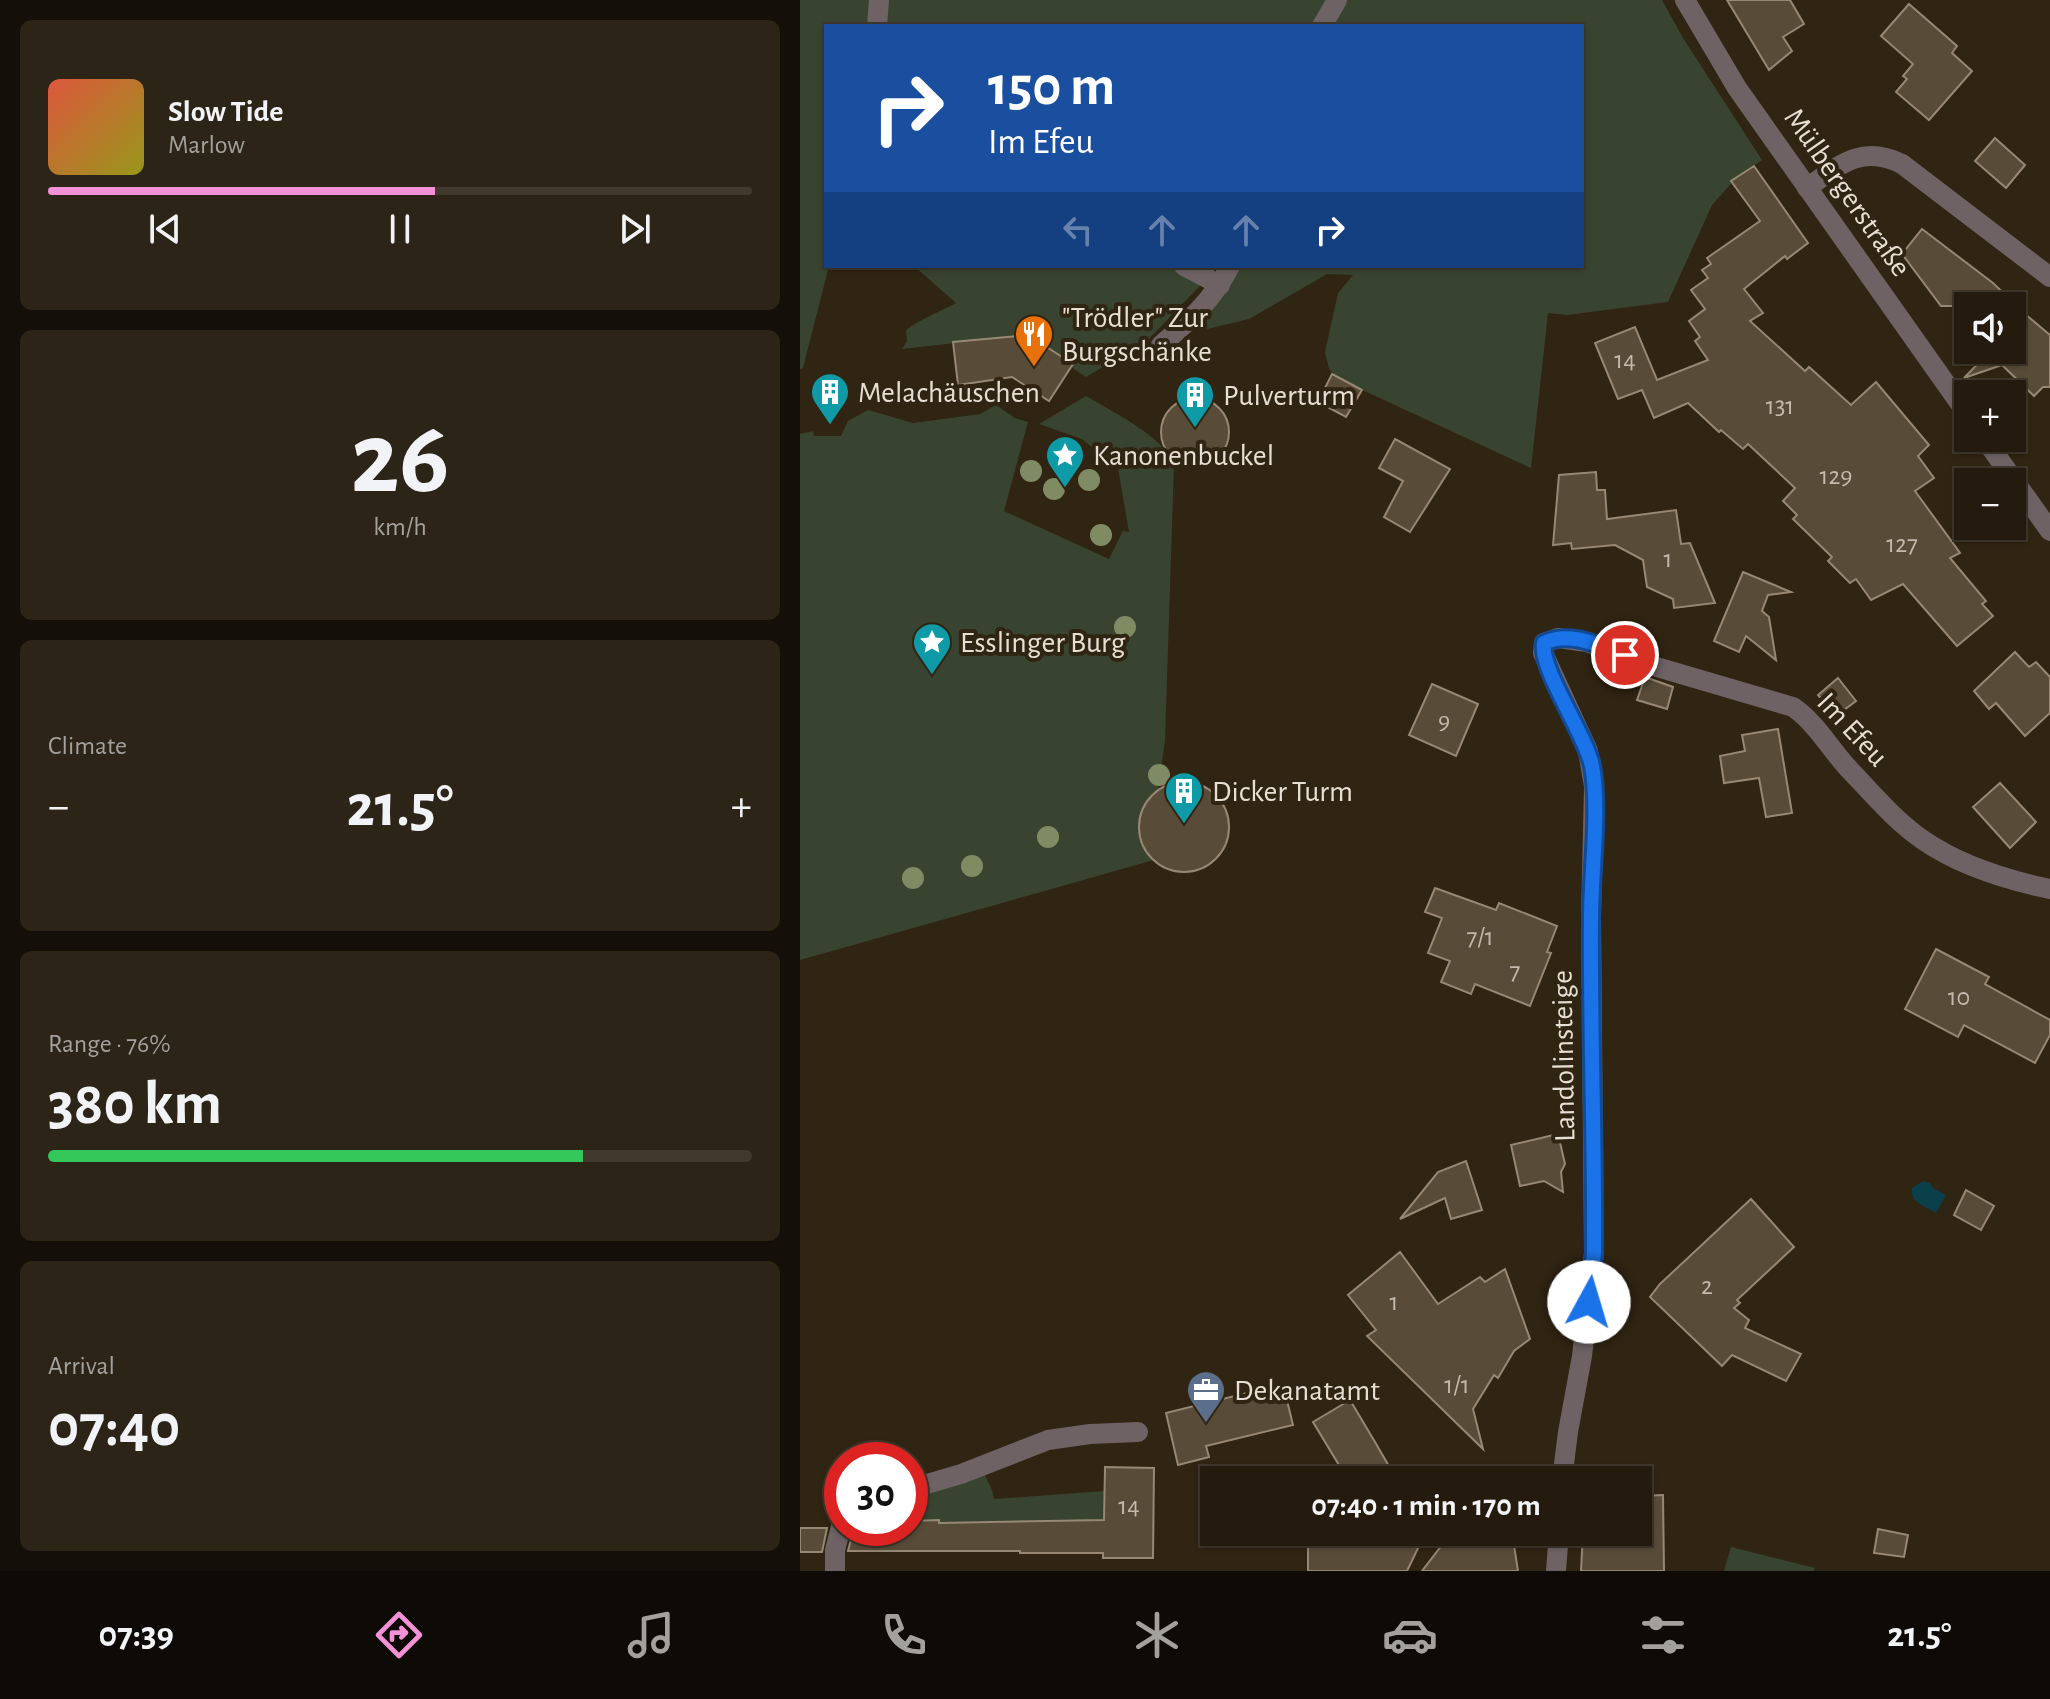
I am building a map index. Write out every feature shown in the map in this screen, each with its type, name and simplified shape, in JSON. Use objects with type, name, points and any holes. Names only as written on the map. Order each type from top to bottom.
[{"type":"street","points":[[877,24],[879,0]]},
{"type":"street","points":[[1323,24],[1337,0]]},
{"type":"street","name":"Mülbergerstraße","points":[[1685,0],[1737,88],[1954,395]]},
{"type":"street","points":[[1807,188],[1852,159],[1864,155],[1889,158],[1902,164],[2050,277]]},
{"type":"street","points":[[1188,268],[1220,285]]},
{"type":"street","points":[[1161,345],[1197,314],[1229,268]]},
{"type":"street","points":[[1994,452],[2050,531]]},
{"type":"street","name":"Im Efeu","points":[[1547,641],[1565,638],[1587,642],[1650,665],[1793,707],[1810,721],[1876,798],[1921,839],[1958,860],[2050,889]]},
{"type":"street","name":"Landolinsteige","points":[[1547,641],[1543,653],[1588,751],[1594,786],[1591,944],[1594,1253],[1582,1356],[1564,1466]]},
{"type":"street","points":[[928,1484],[1048,1440],[1138,1432]]},
{"type":"street","points":[[835,1571],[836,1546]]},
{"type":"street","points":[[1556,1571],[1558,1546]]},
{"type":"green space","points":[[800,0],[1662,0],[1762,160],[1737,177],[1712,205],[1668,302],[1567,315],[1548,313],[1531,468],[1358,388],[1329,369],[1325,352],[1338,293],[1353,275],[1327,274],[1249,319],[1203,330],[1196,327],[1237,268],[1584,268],[1584,24],[824,24],[824,268],[828,268],[803,368],[800,369]]},
{"type":"green space","points":[[916,268],[1217,268],[1146,342],[1086,377],[1028,335],[902,349],[909,328],[956,303]]},
{"type":"green space","points":[[1086,396],[1149,435],[1160,444],[1174,465],[1165,740],[1158,791],[1141,814],[1139,828],[1142,842],[1154,860],[800,960],[800,434],[813,431],[814,436],[841,436],[848,421],[868,410],[913,423],[980,414],[996,405],[1015,418],[1028,422],[1004,511],[1109,559],[1123,531],[1129,532],[1118,468],[1082,439],[1039,424]]},
{"type":"green space","points":[[983,1471],[994,1499],[1104,1491],[1104,1520],[939,1523],[939,1520],[928,1520],[928,1491]]},
{"type":"green space","points":[[1731,1547],[1815,1568],[1814,1571],[1724,1571]]},
{"type":"water","points":[[1923,1181],[1946,1195],[1936,1213],[1913,1197],[1912,1188]]},
{"type":"building","points":[[1727,0],[1790,0],[1804,24],[1783,37],[1792,51],[1769,70]]},
{"type":"building","points":[[1909,4],[1957,46],[1952,53],[1972,71],[1929,120],[1896,92],[1907,79],[1903,76],[1913,64],[1881,36]]},
{"type":"building","points":[[1995,138],[2025,165],[2006,188],[1975,161]]},
{"type":"building","points":[[1754,166],[1808,243],[1787,259],[1785,256],[1744,289],[1763,313],[1750,321],[1805,371],[1809,367],[1851,405],[1876,382],[1929,445],[1918,456],[1934,478],[1915,491],[1960,553],[1950,558],[1986,601],[1982,604],[1993,616],[1957,646],[1903,584],[1871,600],[1856,579],[1850,583],[1828,561],[1832,557],[1793,519],[1797,515],[1783,501],[1795,488],[1748,444],[1743,449],[1688,403],[1654,418],[1642,390],[1618,399],[1595,343],[1635,327],[1657,380],[1708,360],[1695,341],[1700,337],[1689,321],[1705,309],[1691,290],[1708,278],[1702,270],[1711,264],[1707,258],[1760,221],[1731,181]]},
{"type":"building","points":[[1922,229],[2002,292],[1954,292],[1954,306],[1941,306],[1902,254]]},
{"type":"building","points":[[2026,315],[2050,335],[2050,387],[2043,387],[2034,396],[2026,388],[2026,380],[2017,380],[2002,365],[1964,378],[1978,364],[2026,364]]},
{"type":"building","name":"\"Trödler\" Zur Burgschänke","points":[[1028,335],[1073,364],[1049,401],[1012,377],[958,385],[953,342]]},
{"type":"building","points":[[1332,374],[1362,390],[1346,417],[1318,402]]},
{"type":"building","name":"Pulverturm","points":[[1188,398],[1202,398],[1214,403],[1224,413],[1229,432],[1224,451],[1214,461],[1202,466],[1188,466],[1176,461],[1166,451],[1161,439],[1161,425],[1166,413],[1176,403]]},
{"type":"building","points":[[1395,439],[1450,469],[1410,532],[1384,517],[1403,481],[1379,468]]},
{"type":"building","points":[[1596,472],[1597,490],[1605,490],[1607,519],[1676,510],[1681,544],[1690,543],[1715,603],[1674,608],[1673,599],[1647,587],[1643,560],[1615,545],[1572,549],[1571,543],[1553,545],[1559,475]]},
{"type":"building","points":[[1743,572],[1791,592],[1768,595],[1762,611],[1769,617],[1776,660],[1746,636],[1739,652],[1714,641]]},
{"type":"building","points":[[2015,652],[2029,667],[2036,662],[2050,677],[2050,713],[2025,736],[1996,703],[1989,709],[1974,691]]},
{"type":"building","points":[[1645,677],[1673,687],[1667,709],[1637,700]]},
{"type":"building","points":[[1838,678],[1856,701],[1836,716],[1818,695]]},
{"type":"building","points":[[1432,684],[1478,704],[1456,756],[1409,735]]},
{"type":"building","points":[[1778,729],[1792,813],[1766,817],[1759,778],[1724,783],[1720,756],[1745,751],[1742,735]]},
{"type":"building","name":"Dicker Turm","points":[[1184,782],[1201,786],[1216,795],[1225,810],[1229,827],[1225,844],[1216,859],[1201,868],[1184,872],[1167,868],[1152,859],[1143,844],[1139,827],[1143,810],[1152,795],[1167,786]]},
{"type":"building","points":[[2000,783],[2036,822],[2010,848],[1973,807]]},
{"type":"building","points":[[1435,888],[1496,910],[1499,903],[1557,926],[1547,952],[1551,953],[1530,1006],[1475,984],[1471,994],[1441,982],[1450,961],[1428,953],[1442,918],[1425,912]]},
{"type":"building","points":[[1936,949],[1989,977],[1985,984],[2050,1020],[2050,1035],[2035,1063],[1964,1025],[1958,1037],[1905,1009]]},
{"type":"building","points":[[1558,1134],[1565,1164],[1561,1172],[1563,1192],[1544,1181],[1520,1186],[1511,1145]]},
{"type":"building","points":[[1466,1161],[1482,1210],[1451,1219],[1445,1198],[1400,1219],[1438,1172]]},
{"type":"building","points":[[1966,1190],[1994,1206],[1981,1230],[1954,1215]]},
{"type":"building","points":[[1751,1199],[1794,1247],[1737,1300],[1740,1303],[1734,1308],[1749,1320],[1745,1328],[1801,1354],[1786,1381],[1732,1355],[1722,1366],[1650,1297]]},
{"type":"building","points":[[1400,1252],[1438,1304],[1480,1277],[1485,1282],[1505,1269],[1530,1339],[1514,1351],[1498,1378],[1494,1375],[1473,1409],[1483,1449],[1367,1336],[1376,1330],[1348,1295]]},
{"type":"building","name":"Dekanatamt","points":[[1283,1384],[1293,1425],[1206,1446],[1209,1457],[1178,1465],[1166,1413]]},
{"type":"building","points":[[1350,1400],[1389,1466],[1340,1466],[1313,1422]]},
{"type":"building","points":[[1105,1467],[1154,1468],[1153,1558],[1103,1558],[1103,1553],[1020,1551],[848,1551],[849,1546],[928,1546],[928,1520],[939,1520],[939,1523],[1104,1520]]},
{"type":"building","points":[[1652,1495],[1663,1495],[1664,1571],[1581,1571],[1582,1546],[1652,1546]]},
{"type":"building","points":[[800,1528],[824,1528],[822,1552],[800,1552]]},
{"type":"building","points":[[1878,1529],[1908,1535],[1904,1557],[1874,1553]]},
{"type":"building","points":[[1308,1546],[1419,1546],[1407,1571],[1308,1571]]},
{"type":"building","points":[[1441,1546],[1514,1546],[1518,1571],[1422,1571]]},
{"type":"place","name":"\"Trödler\" Zur Burgschänke","points":[[1034,368]]},
{"type":"place","name":"Melachäuschen","points":[[830,426]]},
{"type":"place","name":"Pulverturm","points":[[1195,429]]},
{"type":"place","name":"Kanonenbuckel","points":[[1065,489]]},
{"type":"place","name":"Esslinger Burg","points":[[932,676]]},
{"type":"place","name":"Dicker Turm","points":[[1184,825]]},
{"type":"place","name":"Dekanatamt","points":[[1206,1424]]},
{"type":"route","points":[[1589,1302],[1594,1253],[1591,937],[1594,786],[1588,751],[1550,670],[1543,647],[1552,639],[1574,639],[1625,655]]}]
